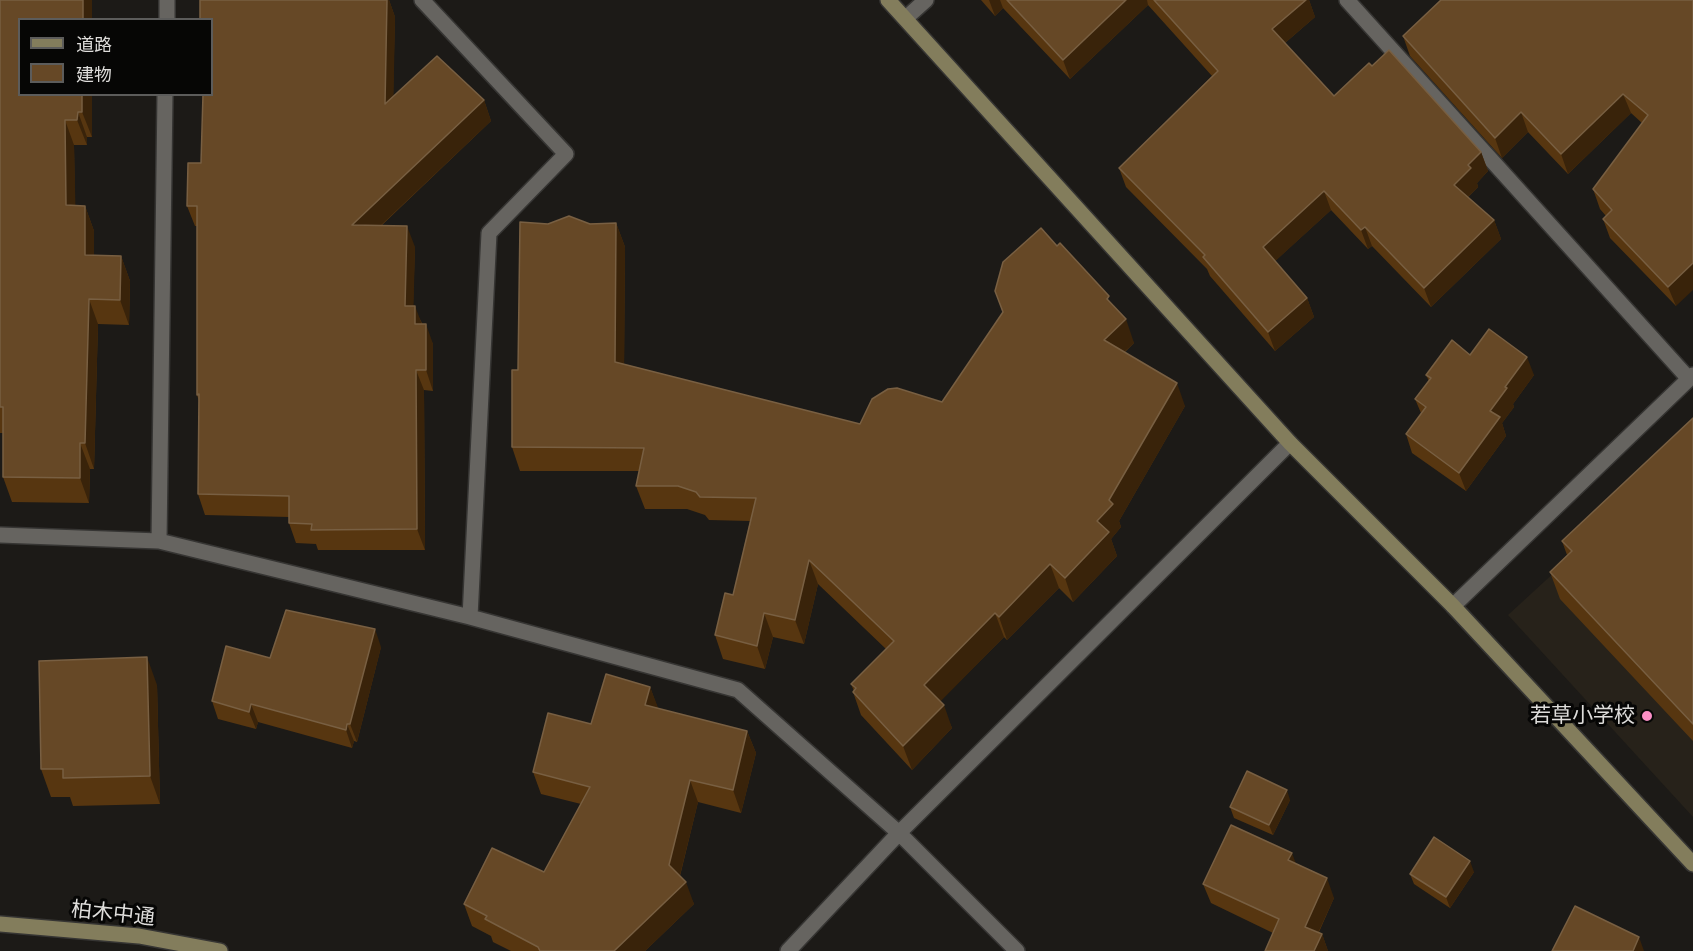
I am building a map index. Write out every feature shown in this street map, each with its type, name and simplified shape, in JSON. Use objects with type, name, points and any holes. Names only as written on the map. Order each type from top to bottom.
[{"type":"street","points":[[166,18],[167,0]]},
{"type":"street","points":[[422,0],[566,154],[489,233],[470,617]]},
{"type":"street","points":[[888,0],[1290,443],[1453,606],[1693,864]]},
{"type":"street","points":[[906,18],[926,0]]},
{"type":"street","points":[[1347,0],[1691,377],[1453,606]]},
{"type":"street","points":[[159,541],[165,96]]},
{"type":"street","points":[[788,951],[899,832],[1290,443]]},
{"type":"street","points":[[0,535],[159,541],[470,617],[738,690],[899,832],[1017,951]]},
{"type":"street","name":"柏木中通","points":[[0,924],[139,936],[220,951]]},
{"type":"shaded area","name":"若草小学校","points":[[1693,445],[1693,817],[1508,615]]},
{"type":"building","points":[[0,0],[83,0],[83,18],[18,18],[18,96],[82,96],[82,112],[78,112],[77,120],[65,120],[66,205],[85,206],[85,255],[121,256],[120,300],[89,299],[85,443],[80,443],[80,478],[3,477],[3,407],[0,407]]},
{"type":"building","points":[[200,0],[387,0],[385,104],[437,56],[484,100],[352,225],[407,226],[405,306],[415,306],[415,324],[426,324],[426,370],[416,370],[417,529],[311,530],[312,524],[289,523],[289,496],[198,494],[197,206],[187,206],[188,163],[201,163],[203,96],[213,96],[213,18],[200,18]]},
{"type":"building","points":[[1007,0],[1126,0],[1063,60]]},
{"type":"building","points":[[1154,0],[1306,0],[1272,29],[1334,96],[1369,63],[1372,66],[1389,50],[1481,152],[1468,165],[1471,168],[1454,185],[1494,220],[1424,288],[1365,227],[1361,230],[1324,191],[1263,247],[1307,298],[1268,332],[1203,257],[1205,255],[1119,168],[1218,71]]},
{"type":"building","points":[[1441,0],[1693,0],[1693,263],[1668,287],[1603,219],[1612,210],[1593,189],[1648,115],[1623,94],[1561,154],[1521,112],[1495,138],[1403,36]]},
{"type":"building","points":[[569,216],[590,224],[616,223],[615,362],[860,424],[872,399],[888,389],[897,388],[942,402],[1003,312],[995,291],[1003,262],[1041,228],[1057,246],[1060,243],[1109,296],[1107,299],[1126,319],[1104,340],[1177,383],[1109,500],[1113,504],[1097,521],[1109,532],[1065,578],[1050,564],[999,617],[995,613],[924,685],[944,705],[903,746],[853,692],[856,688],[851,684],[894,641],[809,560],[795,620],[764,613],[757,646],[715,635],[725,593],[733,595],[756,498],[700,497],[696,492],[678,486],[636,486],[644,448],[512,447],[512,370],[518,370],[520,222],[548,224]]},
{"type":"building","points":[[1489,329],[1527,357],[1490,411],[1500,417],[1459,473],[1406,434],[1426,407],[1415,399],[1431,378],[1426,375],[1452,340],[1470,355]]},
{"type":"building","points":[[1693,418],[1693,724],[1550,572],[1572,551],[1562,541]]},
{"type":"building","points":[[286,610],[375,629],[350,724],[347,724],[346,730],[251,704],[249,712],[212,701],[226,646],[270,658]]},
{"type":"building","points":[[147,657],[150,776],[63,778],[63,769],[41,769],[39,661]]},
{"type":"building","points":[[606,674],[650,687],[645,705],[747,731],[733,790],[690,780],[669,865],[686,882],[614,951],[540,951],[538,947],[485,919],[487,916],[464,904],[492,848],[544,872],[590,787],[533,772],[548,713],[591,724]]},
{"type":"building","points":[[1247,771],[1287,790],[1269,825],[1230,807]]},
{"type":"building","points":[[1231,825],[1292,853],[1288,860],[1327,878],[1305,927],[1322,934],[1314,951],[1265,951],[1279,919],[1203,884]]},
{"type":"building","points":[[1434,837],[1470,861],[1446,897],[1410,874]]},
{"type":"building","points":[[1575,906],[1639,937],[1633,951],[1552,951]]},
{"type":"place","name":"若草小学校","points":[[1647,716]]}]
